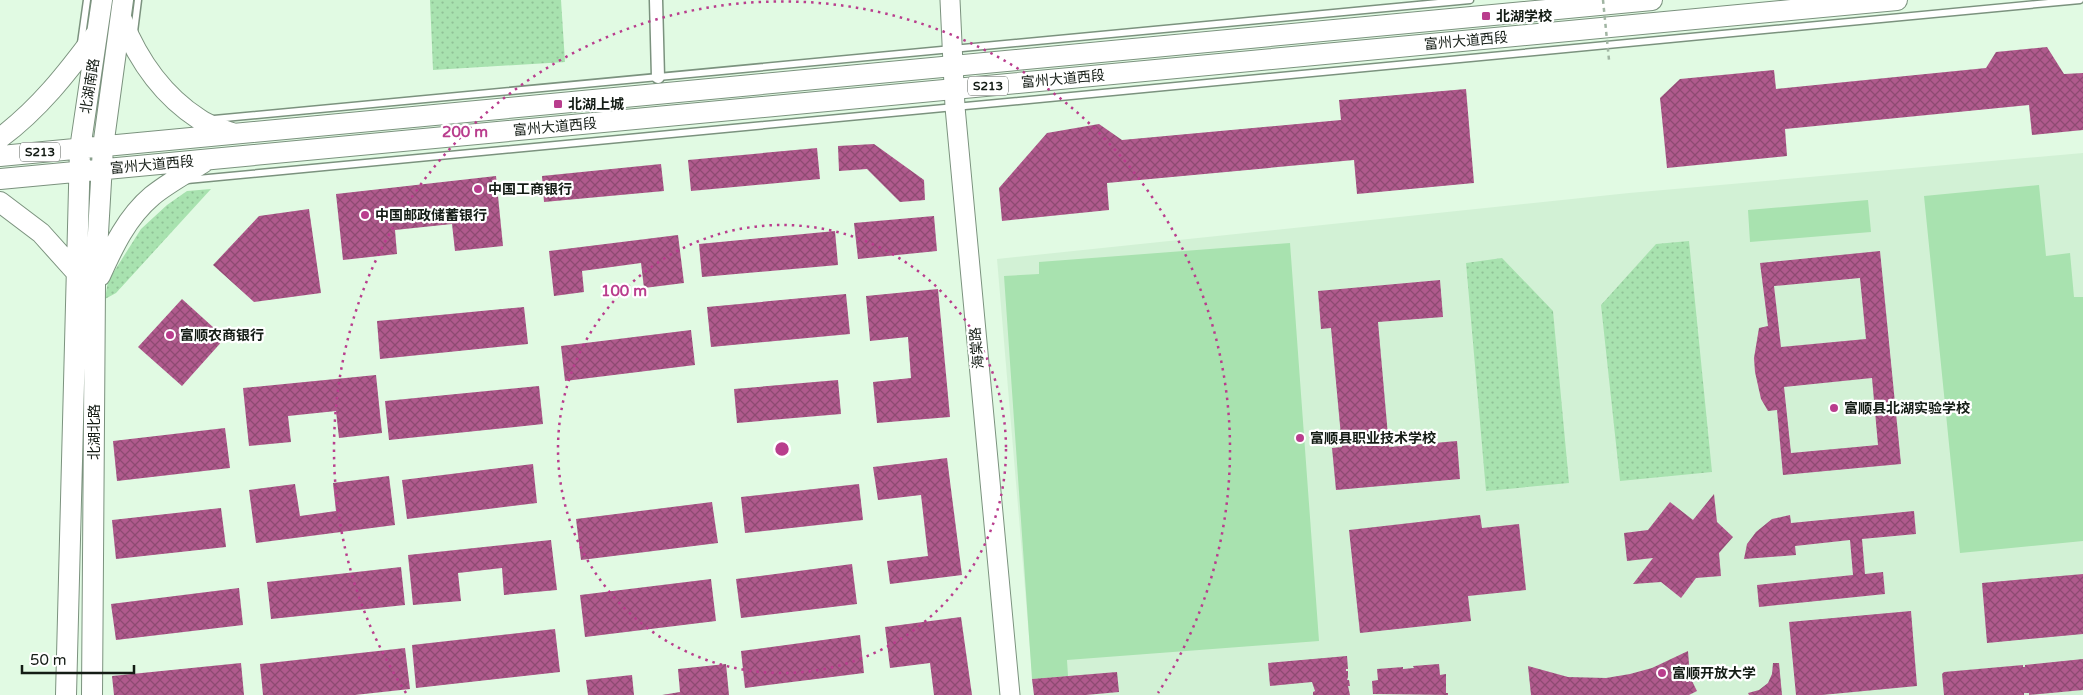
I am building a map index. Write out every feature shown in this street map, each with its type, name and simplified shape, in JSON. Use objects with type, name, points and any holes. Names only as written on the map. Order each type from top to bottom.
[{"type":"main road","name":"北湖南路","points":[[80,172],[80,149],[102,0]]},
{"type":"main road","name":"富州大道西段","points":[[80,149],[952,58],[1652,0]]},
{"type":"main road","name":"富州大道西段","points":[[80,172],[954,98],[1898,0]]},
{"type":"main road","points":[[122,9],[132,45],[155,81],[200,120],[236,134]]},
{"type":"main road","name":"北湖南路","points":[[101,170],[102,147],[122,9]]},
{"type":"main road","points":[[0,142],[55,88],[98,31]]},
{"type":"main road","name":"S213","points":[[0,142],[80,149]]},
{"type":"main road","points":[[96,285],[118,238],[132,216],[151,197],[208,160]]},
{"type":"main road","name":"北湖北路","points":[[92,695],[96,285],[101,170]]},
{"type":"main road","name":"S213","points":[[0,179],[80,172]]},
{"type":"main road","name":"北湖北路","points":[[66,695],[80,172]]},
{"type":"main road","points":[[0,202],[41,233],[76,272]]},
{"type":"street","points":[[656,0],[658,77]]},
{"type":"street","name":"海棠路","points":[[950,0],[954,98],[1010,695]]},
{"type":"lane","points":[[78,58],[87,0]]},
{"type":"lane","points":[[132,45],[138,0]]},
{"type":"lane","points":[[200,120],[658,77],[952,58],[1470,0]]},
{"type":"lane","points":[[174,181],[954,98],[2080,0]]},
{"type":"path","points":[[1604,0],[1610,60]]},
{"type":"shaded area","points":[[2083,153],[2083,695],[1034,695],[997,259],[1629,193]]},
{"type":"green space","points":[[430,0],[561,0],[565,62],[433,70]]},
{"type":"green space","points":[[2039,185],[2046,256],[2070,253],[2074,297],[2083,297],[2083,541],[1960,553],[1924,196]]},
{"type":"green space","points":[[211,189],[116,293],[105,299],[108,281],[141,229],[167,205],[187,191]]},
{"type":"green space","points":[[1868,200],[1871,232],[1750,242],[1748,210]]},
{"type":"green space","points":[[1689,241],[1712,472],[1620,481],[1601,305],[1656,244]]},
{"type":"green space","points":[[1290,243],[1319,641],[1067,660],[1068,676],[1032,679],[1004,276],[1039,274],[1039,262]]},
{"type":"green space","points":[[1502,258],[1553,311],[1569,483],[1486,491],[1466,263]]},
{"type":"building","points":[[2047,47],[2064,74],[2083,73],[2083,130],[2032,135],[2029,105],[1785,129],[1787,156],[1667,168],[1660,98],[1680,79],[1774,70],[1776,89],[1986,68],[1996,52]]},
{"type":"building","points":[[1466,89],[1474,183],[1357,194],[1354,160],[1107,183],[1109,210],[1002,221],[999,188],[1047,133],[1099,124],[1122,140],[1341,120],[1339,100]]},
{"type":"building","points":[[874,144],[924,180],[925,200],[900,202],[867,169],[839,171],[838,146]]},
{"type":"building","points":[[817,148],[820,179],[691,191],[688,160]]},
{"type":"building","points":[[661,164],[664,191],[544,202],[542,176]]},
{"type":"building","points":[[496,176],[503,246],[455,251],[452,224],[395,230],[397,254],[343,260],[336,194]]},
{"type":"building","points":[[309,209],[321,293],[254,302],[213,265],[259,216]]},
{"type":"building","points":[[934,216],[937,251],[858,259],[854,223]]},
{"type":"building","points":[[835,231],[838,265],[702,277],[699,244]]},
{"type":"building","points":[[678,235],[684,283],[644,288],[641,263],[582,271],[584,292],[554,296],[549,251]]},
{"type":"building","points":[[1880,251],[1901,464],[1783,475],[1777,410],[1768,411],[1761,399],[1755,372],[1754,358],[1759,328],[1768,326],[1760,263]],"holes":[[[1860,278],[1866,339],[1781,347],[1774,286]],[[1872,378],[1878,445],[1791,453],[1784,387]]]},
{"type":"building","points":[[1440,280],[1443,317],[1378,322],[1389,447],[1457,441],[1460,479],[1336,490],[1332,448],[1342,447],[1331,328],[1321,329],[1318,291]]},
{"type":"building","points":[[938,289],[950,417],[877,423],[873,382],[911,378],[908,337],[870,341],[866,296]]},
{"type":"building","points":[[846,294],[850,334],[711,347],[707,307]]},
{"type":"building","points":[[182,299],[225,338],[182,386],[138,347]]},
{"type":"building","points":[[524,307],[528,344],[380,359],[377,321]]},
{"type":"building","points":[[691,330],[695,365],[565,381],[561,346]]},
{"type":"building","points":[[376,375],[382,433],[339,438],[336,411],[288,416],[291,442],[249,446],[243,388]]},
{"type":"building","points":[[838,380],[841,414],[737,423],[734,389]]},
{"type":"building","points":[[539,386],[543,424],[389,440],[385,401]]},
{"type":"building","points":[[225,428],[230,468],[117,481],[113,441]]},
{"type":"building","points":[[947,458],[962,575],[890,584],[887,561],[928,556],[921,495],[878,500],[873,467]]},
{"type":"building","points":[[533,464],[537,503],[407,519],[402,480]]},
{"type":"building","points":[[389,476],[395,525],[256,543],[249,490],[295,484],[300,516],[336,511],[333,483]]},
{"type":"building","points":[[859,484],[863,520],[745,533],[741,497]]},
{"type":"building","points":[[1714,494],[1717,522],[1733,537],[1719,553],[1721,576],[1696,578],[1681,598],[1661,582],[1633,584],[1653,558],[1627,561],[1624,533],[1648,530],[1670,502],[1693,520]]},
{"type":"building","points":[[712,502],[718,543],[581,560],[576,519]]},
{"type":"building","points":[[221,508],[226,547],[116,559],[112,520]]},
{"type":"building","points":[[1914,511],[1916,534],[1862,539],[1865,574],[1883,572],[1885,594],[1759,607],[1757,585],[1853,575],[1850,540],[1795,546],[1796,555],[1744,559],[1747,544],[1756,532],[1772,519],[1790,515],[1791,523]]},
{"type":"building","points":[[1480,515],[1482,528],[1519,524],[1526,590],[1468,596],[1471,621],[1360,633],[1349,530]]},
{"type":"building","points":[[551,540],[557,590],[504,595],[502,568],[458,573],[461,601],[413,605],[408,555]]},
{"type":"building","points":[[852,564],[857,604],[741,618],[736,579]]},
{"type":"building","points":[[401,567],[405,605],[271,619],[267,582]]},
{"type":"building","points":[[2083,574],[2083,634],[1987,643],[1982,583]]},
{"type":"building","points":[[711,579],[716,621],[585,637],[580,595]]},
{"type":"building","points":[[239,588],[243,625],[116,640],[111,604]]},
{"type":"building","points":[[1911,611],[1917,686],[1822,695],[1796,695],[1789,622]]},
{"type":"building","points":[[961,617],[972,695],[934,695],[930,663],[890,668],[885,627]]},
{"type":"building","points":[[555,629],[560,672],[416,688],[412,645]]},
{"type":"building","points":[[860,635],[864,673],[745,688],[741,651]]},
{"type":"building","points":[[405,648],[410,689],[355,695],[263,695],[260,664]]},
{"type":"building","name":"富顺开放大学","points":[[1688,651],[1690,677],[1697,691],[1689,695],[1531,695],[1528,666],[1568,677],[1606,678],[1652,668]]},
{"type":"building","points":[[1347,656],[1348,669],[1346,671],[1348,671],[1347,680],[1349,680],[1350,695],[1313,695],[1315,691],[1312,682],[1270,686],[1268,663]]},
{"type":"building","points":[[2083,659],[2083,690],[2029,695],[2029,693],[2024,693],[2024,695],[1944,695],[1942,674],[1944,672],[2023,665],[2025,667],[2025,665]]},
{"type":"building","points":[[241,663],[244,695],[114,695],[112,676]]},
{"type":"building","points":[[1773,663],[1779,663],[1782,695],[1749,695],[1748,693],[1759,690],[1768,683],[1772,674]]},
{"type":"building","points":[[726,664],[729,695],[662,695],[680,692],[678,669]]},
{"type":"building","points":[[1439,664],[1440,675],[1446,674],[1446,693],[1448,695],[1373,694],[1372,681],[1378,680],[1377,669],[1403,667],[1403,669],[1414,668],[1413,666]]},
{"type":"building","points":[[1117,672],[1119,692],[1086,695],[1034,695],[1032,679]]},
{"type":"building","points":[[632,675],[634,695],[588,695],[586,680]]},
{"type":"place","name":"北湖学校","points":[[1486,16]]},
{"type":"place","name":"北湖上城","points":[[558,104]]},
{"type":"place","name":"中国工商银行","points":[[478,189]]},
{"type":"place","name":"中国邮政储蓄银行","points":[[365,215]]},
{"type":"place","name":"富顺农商银行","points":[[170,335]]},
{"type":"place","name":"富顺县北湖实验学校","points":[[1834,408]]},
{"type":"place","name":"富顺县职业技术学校","points":[[1300,438]]},
{"type":"place","name":"富顺开放大学","points":[[1662,673]]}]
